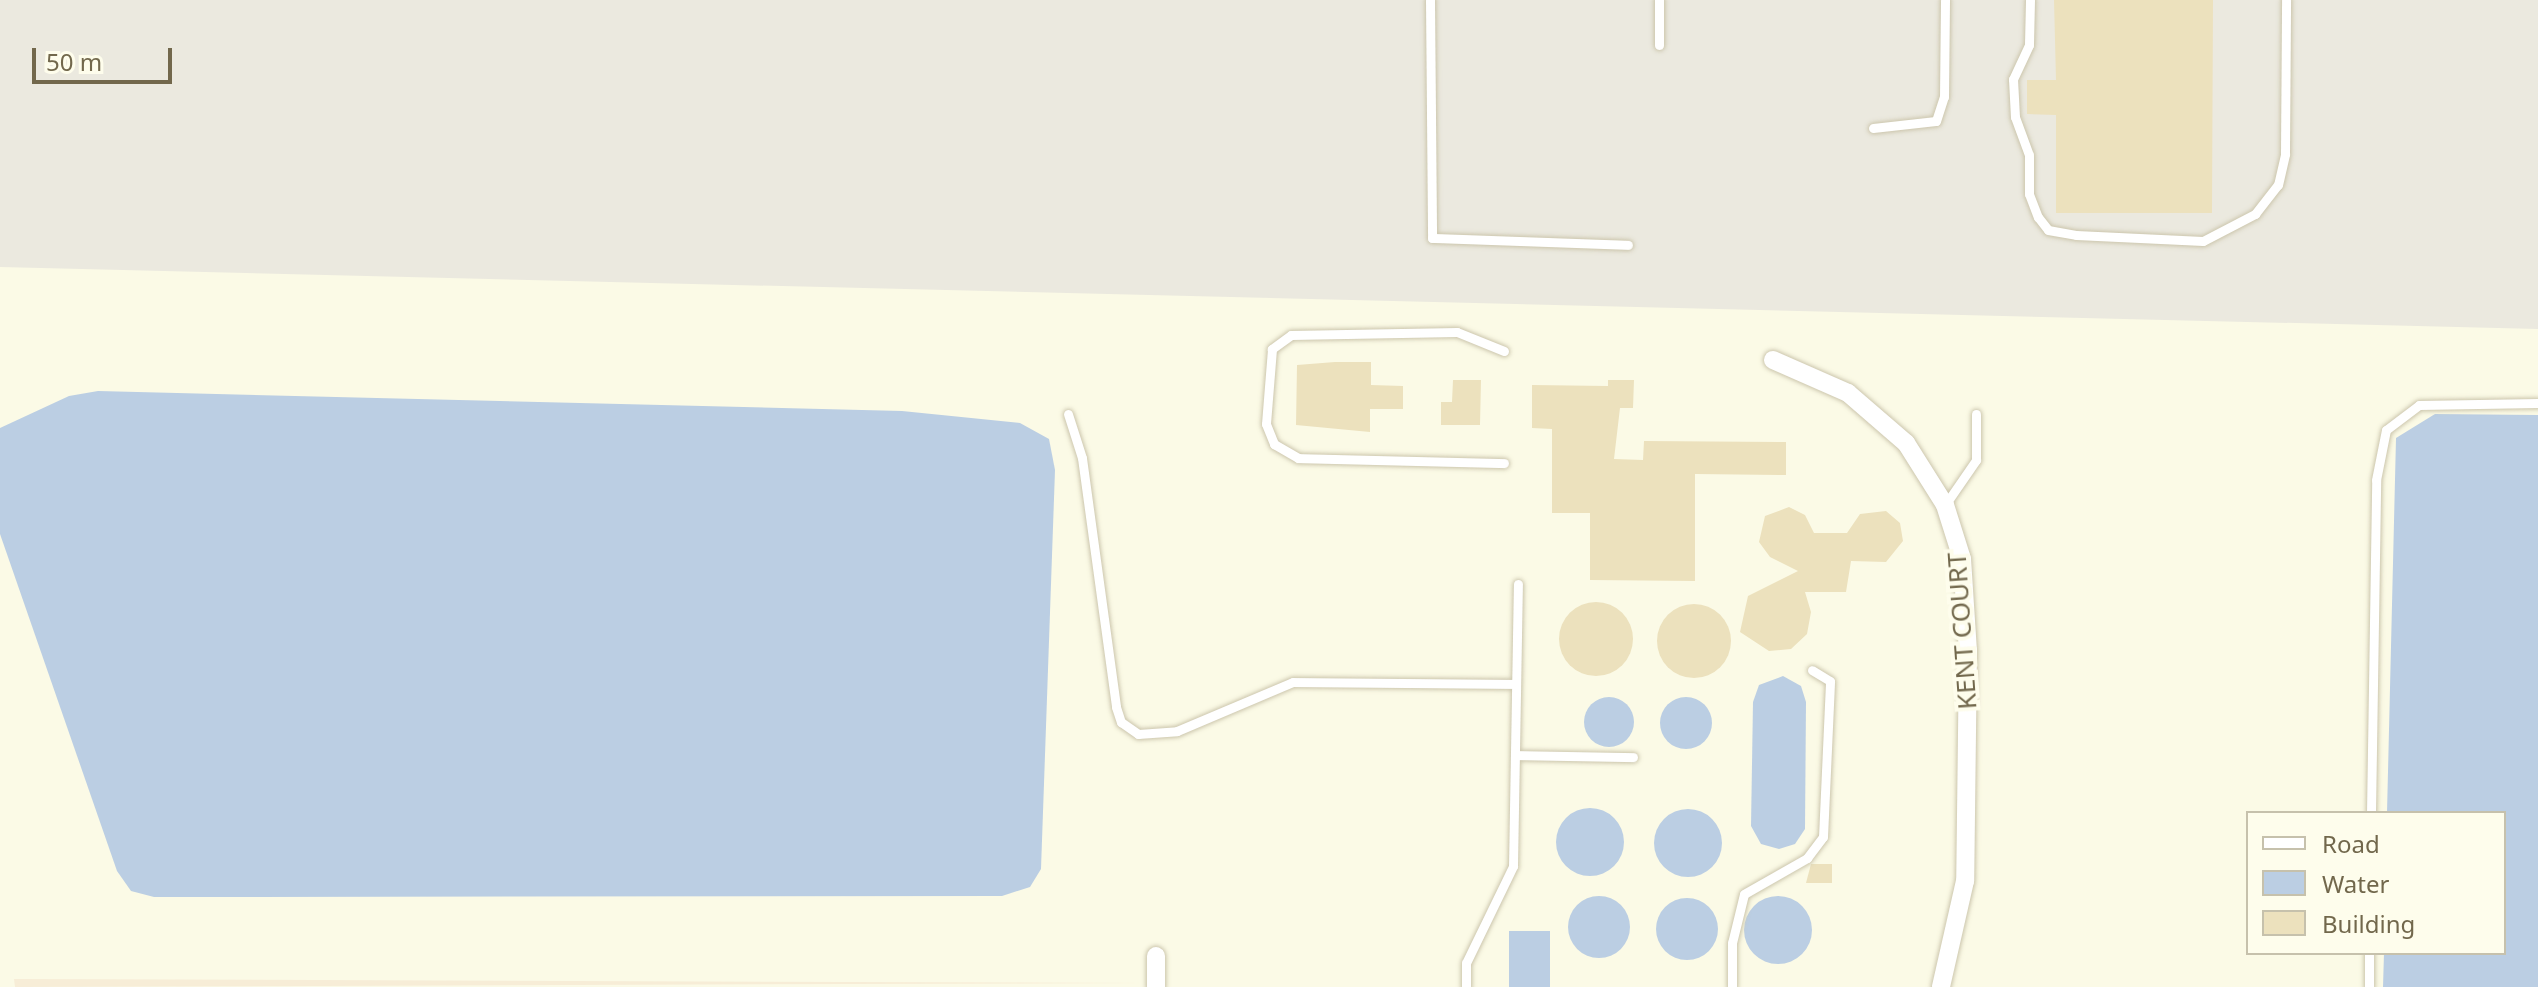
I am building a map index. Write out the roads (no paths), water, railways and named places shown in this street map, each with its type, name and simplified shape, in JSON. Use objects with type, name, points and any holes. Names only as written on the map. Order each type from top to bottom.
[{"type":"street","name":"KENT COURT","points":[[1773,360],[1848,393],[1906,443],[1945,505],[1962,559],[1968,682],[1965,881],[1941,987]]},
{"type":"street","points":[[1156,956],[1156,987]]},
{"type":"lane","points":[[1430,0],[1432,238],[1628,245]]},
{"type":"lane","points":[[1659,0],[1659,45]]},
{"type":"lane","points":[[1873,128],[1936,121],[1944,97],[1945,0]]},
{"type":"lane","points":[[2030,0],[2029,45],[2013,79],[2015,117],[2029,155],[2029,194],[2038,217],[2048,230],[2076,235],[2203,241],[2255,214],[2278,185],[2285,154],[2286,0]]},
{"type":"lane","points":[[1504,351],[1457,332],[1291,335],[1272,349],[1266,424],[1274,444],[1298,458],[1504,463]]},
{"type":"lane","points":[[2371,811],[2376,480],[2386,430],[2419,405],[2538,403]]},
{"type":"lane","points":[[1068,414],[1082,458],[1116,707],[1121,722],[1138,734],[1177,731],[1293,682],[1516,684]]},
{"type":"lane","points":[[1945,505],[1976,460],[1976,414]]},
{"type":"lane","points":[[1466,987],[1466,963],[1513,866],[1518,584]]},
{"type":"lane","points":[[1732,987],[1732,943],[1744,894],[1807,858],[1823,837],[1830,681],[1812,670]]},
{"type":"lane","points":[[1515,755],[1633,757]]},
{"type":"lane","points":[[2369,955],[2369,987]]},
{"type":"water","points":[[98,391],[902,411],[1020,423],[1049,439],[1055,470],[1041,869],[1030,887],[1002,896],[154,897],[131,891],[117,871],[0,534],[0,428],[69,396]]},
{"type":"water","points":[[2435,414],[2538,415],[2538,987],[2383,987],[2384,955],[2506,955],[2506,811],[2387,811],[2396,438]]},
{"type":"water","points":[[1783,676],[1801,686],[1806,702],[1805,829],[1795,844],[1779,849],[1761,844],[1751,826],[1753,702],[1759,685]]},
{"type":"water","points":[[1609,697],[1627,704],[1634,722],[1627,740],[1609,747],[1591,740],[1584,722],[1591,704]]},
{"type":"water","points":[[1686,697],[1704,705],[1712,723],[1704,741],[1686,749],[1668,741],[1660,723],[1668,705]]},
{"type":"water","points":[[1583,808],[1597,808],[1609,813],[1619,823],[1624,842],[1619,861],[1609,871],[1597,876],[1583,876],[1571,871],[1561,861],[1556,849],[1556,835],[1561,823],[1571,813]]},
{"type":"water","points":[[1688,809],[1712,819],[1722,843],[1712,867],[1688,877],[1664,867],[1654,843],[1664,819]]},
{"type":"water","points":[[1599,896],[1621,905],[1630,927],[1621,949],[1599,958],[1577,949],[1568,927],[1577,905]]},
{"type":"water","points":[[1771,896],[1785,896],[1797,901],[1807,911],[1812,930],[1807,949],[1797,959],[1785,964],[1771,964],[1759,959],[1749,949],[1744,937],[1744,923],[1749,911],[1759,901]]},
{"type":"water","points":[[1687,898],[1699,900],[1709,907],[1716,917],[1716,941],[1709,951],[1699,958],[1687,960],[1675,958],[1665,951],[1658,941],[1656,929],[1658,917],[1665,907],[1675,900]]},
{"type":"water","points":[[1509,931],[1550,931],[1550,987],[1509,987]]}]
